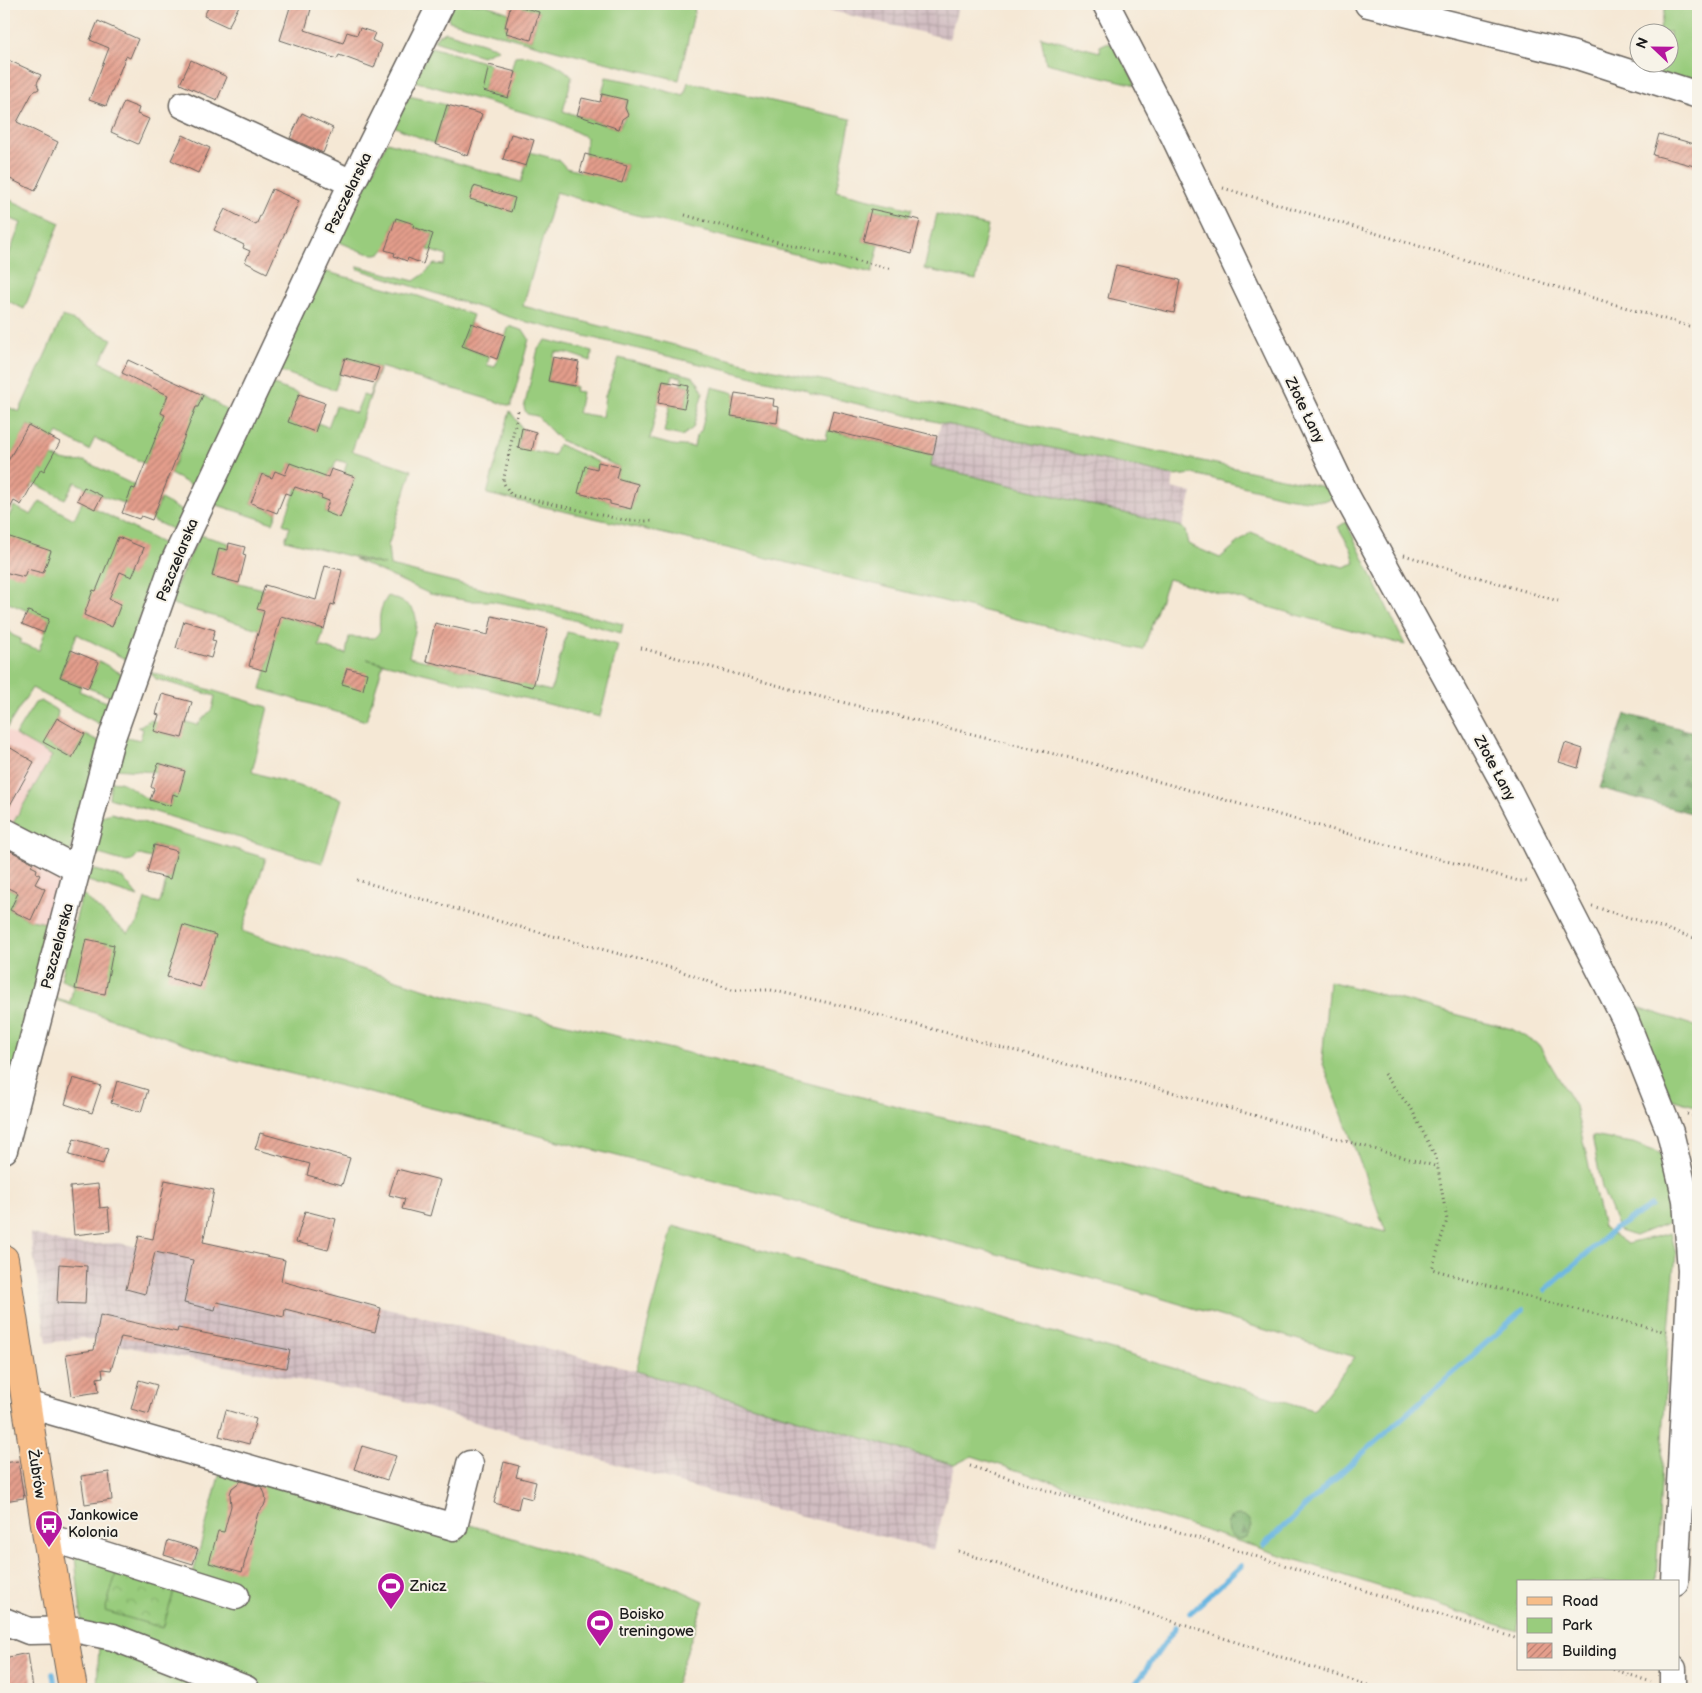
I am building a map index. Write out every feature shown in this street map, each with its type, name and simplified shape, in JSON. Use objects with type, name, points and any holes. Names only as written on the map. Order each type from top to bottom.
[{"type":"main road","name":"Żubrów","points":[[4,1259],[8,1316],[26,1404],[73,1689]]},
{"type":"street","name":"Pszczelarska","points":[[4,1150],[111,739],[174,560],[352,183],[441,4]]},
{"type":"street","name":"Złote Łany","points":[[1106,4],[1173,134],[1347,497],[1508,792],[1625,1019],[1657,1097],[1677,1156],[1686,1200],[1690,1242],[1691,1271],[1675,1580]]},
{"type":"street","points":[[1368,4],[1571,54],[1698,95]]},
{"type":"street","points":[[183,105],[352,183]]},
{"type":"street","points":[[4,830],[77,870]]},
{"type":"street","points":[[26,1404],[454,1527],[470,1464]]},
{"type":"street","points":[[47,1537],[236,1596]]},
{"type":"street","points":[[4,1621],[29,1631],[79,1630],[114,1637],[246,1689]]},
{"type":"path","points":[[1198,188],[1215,186],[1260,198],[1698,329]]},
{"type":"path","points":[[685,215],[778,242],[892,269]]},
{"type":"path","points":[[518,411],[503,482],[511,494],[628,521],[655,521]]},
{"type":"path","points":[[1378,554],[1401,554],[1558,601]]},
{"type":"path","points":[[642,648],[809,694],[1091,763],[1519,881],[1537,881],[1550,875]]},
{"type":"path","points":[[357,880],[487,918],[675,969],[732,990],[771,990],[852,1008],[1157,1088],[1438,1168]]},
{"type":"path","points":[[1564,903],[1600,907],[1698,939]]},
{"type":"path","points":[[1384,1074],[1412,1110],[1436,1158],[1447,1220],[1432,1269],[1535,1299],[1688,1336]]},
{"type":"path","points":[[970,1466],[1517,1639]]},
{"type":"path","points":[[958,1551],[1378,1689]]},
{"type":"path","points":[[1617,1670],[1673,1682]]},
{"type":"shaded area","points":[[803,4],[959,4],[949,39]]},
{"type":"shaded area","points":[[941,423],[1174,476],[1172,488],[1192,493],[1182,527],[930,466]]},
{"type":"shaded area","points":[[4,729],[89,777],[4,1096]]},
{"type":"shaded area","points":[[30,1233],[72,1245],[119,1243],[201,1261],[636,1371],[954,1465],[934,1550],[716,1494],[398,1399],[82,1338],[47,1343]]},
{"type":"green space","points":[[451,4],[484,4],[509,13],[505,27],[508,27],[506,33],[531,40],[539,12],[511,4],[696,4],[679,80],[559,51],[449,21],[447,13]]},
{"type":"green space","points":[[1666,4],[1698,4],[1698,100],[1646,84],[1649,72],[1680,72],[1680,22],[1662,22]]},
{"type":"green space","points":[[446,32],[498,49],[482,56],[434,41],[438,35]]},
{"type":"green space","points":[[1041,37],[1100,52],[1100,46],[1106,43],[1116,45],[1136,85],[1046,63]]},
{"type":"green space","points":[[431,47],[490,64],[483,91],[508,98],[515,73],[511,71],[515,56],[530,56],[553,63],[561,67],[572,77],[563,111],[619,129],[627,112],[625,108],[627,101],[602,94],[606,77],[633,82],[684,96],[688,82],[851,119],[836,191],[912,209],[909,217],[871,209],[863,241],[879,245],[872,273],[616,210],[556,192],[523,306],[756,366],[1329,488],[1334,497],[1324,501],[1307,500],[1286,497],[1194,474],[1174,476],[810,393],[807,390],[519,320],[358,269],[358,266],[414,281],[434,264],[444,265],[447,256],[428,250],[433,234],[413,227],[413,224],[396,218],[388,244],[382,252],[371,254],[339,242],[387,142],[521,182],[530,152],[559,160],[566,168],[623,182],[627,165],[585,154],[586,137],[554,121],[414,81]]},
{"type":"green space","points":[[409,96],[447,105],[435,144],[395,127],[395,123]]},
{"type":"green space","points":[[4,197],[60,223],[24,309],[4,299],[4,267],[21,223],[4,216]]},
{"type":"green space","points":[[937,214],[988,226],[976,280],[924,269]]},
{"type":"green space","points":[[327,272],[418,296],[473,315],[462,346],[489,357],[487,365],[495,367],[509,326],[524,331],[529,339],[511,406],[380,367],[352,451],[412,470],[388,546],[390,566],[623,624],[621,633],[533,609],[491,601],[469,601],[430,594],[354,559],[385,565],[285,540],[290,527],[283,524],[304,469],[291,463],[285,475],[272,478],[262,474],[251,503],[277,513],[273,523],[214,504],[268,383],[299,394],[289,422],[315,431],[318,423],[328,427],[336,406],[356,413],[363,395],[369,397],[379,368],[345,358],[335,390],[274,369],[319,274]],"holes":[[[337,460],[347,463],[344,473],[355,477],[340,517],[325,512],[329,501],[321,498],[331,469],[333,469]]]},
{"type":"green space","points":[[63,316],[112,339],[100,362],[175,398],[161,413],[168,416],[198,407],[203,395],[230,412],[195,487],[170,474],[180,450],[155,440],[145,464],[95,438],[89,450],[58,433],[54,439],[28,425],[13,453],[43,471],[52,456],[68,461],[84,461],[134,485],[126,504],[102,496],[75,482],[65,499],[34,483],[31,488],[4,473],[6,462],[4,460],[4,405],[19,412]]},
{"type":"green space","points":[[546,340],[592,351],[591,361],[567,353],[555,352],[548,381],[576,387],[575,391],[582,392],[578,413],[602,417],[605,396],[619,358],[692,376],[703,392],[693,428],[682,436],[664,432],[670,405],[684,408],[689,386],[681,384],[682,377],[673,376],[671,382],[663,381],[650,439],[672,445],[694,447],[696,436],[701,431],[712,387],[735,393],[732,416],[785,425],[799,433],[826,440],[828,430],[933,455],[931,466],[1182,527],[1188,544],[1220,558],[1251,532],[1318,560],[1344,567],[1355,563],[1351,549],[1338,527],[1346,522],[1405,645],[1168,579],[1143,650],[727,548],[487,494],[510,411],[522,428],[518,448],[554,456],[558,444],[598,462],[597,469],[585,466],[579,493],[631,509],[638,484],[616,478],[619,467],[560,440],[537,416],[527,414],[524,408],[538,349]]},
{"type":"green space","points":[[161,499],[184,512],[176,531],[152,520]]},
{"type":"green space","points":[[40,501],[74,519],[82,502],[169,547],[139,620],[127,660],[77,634],[60,677],[81,686],[79,691],[112,704],[105,727],[32,688],[6,729],[4,728],[4,622],[12,635],[21,639],[20,643],[39,650],[49,620],[4,601],[4,519],[5,517],[8,518],[14,506],[31,515]]},
{"type":"green space","points":[[200,535],[229,543],[228,550],[219,549],[212,576],[263,589],[258,609],[324,629],[319,646],[346,654],[349,637],[374,638],[380,632],[380,613],[388,596],[401,601],[414,613],[416,627],[409,657],[551,691],[567,632],[618,645],[600,717],[367,659],[383,664],[366,721],[261,689],[276,634],[168,603]]},
{"type":"green space","points":[[99,661],[122,674],[114,698],[88,688]]},
{"type":"green space","points":[[150,672],[268,707],[252,772],[342,799],[322,863],[109,798],[111,782],[116,781],[121,782],[145,798],[170,805],[173,794],[178,795],[185,771],[158,763],[155,772],[114,769],[122,736],[140,740],[143,729],[138,727],[150,720],[157,722],[155,731],[181,738],[186,722],[197,725],[212,709],[215,696],[156,679]]},
{"type":"green space","points":[[41,701],[58,711],[57,718],[44,742],[71,758],[85,734],[100,742],[69,857],[13,823],[52,756],[15,735],[35,703]]},
{"type":"green space","points":[[1625,714],[1698,733],[1698,815],[1600,788]]},
{"type":"green space","points":[[111,813],[266,858],[242,931],[253,935],[448,996],[722,1061],[1386,1232],[1322,1061],[1329,981],[1512,1029],[1539,1045],[1575,1106],[1603,1227],[1627,1244],[1671,1233],[1676,1254],[1668,1341],[1656,1580],[1517,1580],[1517,1631],[972,1456],[954,1465],[636,1371],[673,1226],[1008,1319],[1314,1410],[1355,1357],[1117,1285],[439,1110],[231,1059],[56,1000],[56,998],[70,1002],[74,985],[61,980],[82,894],[128,933],[138,922],[145,899],[160,903],[167,878],[170,879],[177,851],[154,845],[151,858],[140,855],[136,856],[132,861],[126,862],[92,852],[102,816]]},
{"type":"green space","points":[[89,868],[123,878],[138,897],[85,880]]},
{"type":"green space","points":[[4,886],[18,893],[10,910],[31,920],[51,924],[4,1119]]},
{"type":"green space","points":[[1632,1005],[1698,1027],[1698,1107],[1671,1099]]},
{"type":"green space","points":[[1592,1136],[1633,1143],[1662,1154],[1670,1222],[1635,1236],[1619,1231],[1602,1188]]},
{"type":"green space","points":[[225,1453],[477,1527],[680,1590],[704,1601],[674,1689],[262,1689],[113,1632],[82,1627],[73,1537],[193,1574]]},
{"type":"green space","points":[[1234,1515],[1244,1515],[1251,1522],[1251,1532],[1244,1539],[1234,1539],[1227,1532],[1227,1522]]},
{"type":"green space","points":[[116,1574],[174,1591],[163,1628],[105,1611]]},
{"type":"green space","points":[[99,1644],[219,1689],[97,1689]]},
{"type":"building","points":[[210,4],[240,4],[228,27],[204,16]]},
{"type":"building","points":[[291,4],[311,9],[305,30],[343,43],[347,32],[357,35],[360,28],[375,33],[372,40],[382,45],[374,68],[339,55],[337,59],[280,40]]},
{"type":"building","points":[[511,4],[539,12],[531,40],[506,33],[508,27],[505,27]]},
{"type":"building","points":[[98,21],[138,39],[130,58],[126,56],[106,106],[89,100],[109,48],[90,40]]},
{"type":"building","points":[[8,60],[41,75],[37,83],[39,89],[33,92],[17,122],[58,142],[35,191],[4,176],[4,69]]},
{"type":"building","points":[[191,60],[227,77],[217,100],[180,84]]},
{"type":"building","points":[[489,65],[516,72],[508,98],[483,91]]},
{"type":"building","points":[[602,94],[627,100],[625,108],[628,115],[622,119],[619,129],[577,115],[582,98],[600,102]]},
{"type":"building","points":[[124,102],[139,108],[137,114],[149,119],[138,144],[111,132]]},
{"type":"building","points":[[447,105],[482,114],[468,156],[435,144]]},
{"type":"building","points":[[302,113],[333,128],[323,153],[290,138]]},
{"type":"building","points":[[511,134],[534,140],[526,166],[503,159]]},
{"type":"building","points":[[1659,134],[1698,145],[1698,167],[1653,155]]},
{"type":"building","points":[[183,135],[210,148],[198,173],[171,160]]},
{"type":"building","points":[[585,154],[627,165],[622,183],[580,172]]},
{"type":"building","points":[[474,186],[515,198],[511,212],[470,199]]},
{"type":"building","points":[[272,189],[299,201],[267,273],[245,262],[250,251],[243,248],[244,245],[214,230],[225,209],[256,225]]},
{"type":"building","points":[[871,209],[920,220],[912,253],[863,241]]},
{"type":"building","points":[[396,218],[414,224],[413,227],[433,234],[423,264],[408,258],[407,261],[394,256],[395,253],[385,250]]},
{"type":"building","points":[[1116,265],[1180,280],[1174,313],[1108,298]]},
{"type":"building","points":[[471,323],[505,335],[497,359],[462,346]]},
{"type":"building","points":[[553,357],[579,362],[574,386],[548,381]]},
{"type":"building","points":[[345,358],[379,368],[374,383],[340,374]]},
{"type":"building","points":[[128,360],[203,395],[198,407],[196,407],[152,520],[141,516],[139,519],[122,513],[132,488],[135,489],[165,415],[161,413],[168,395],[122,373]]},
{"type":"building","points":[[663,381],[689,386],[684,408],[658,403]]},
{"type":"building","points":[[735,393],[774,399],[773,406],[779,407],[777,423],[731,416]]},
{"type":"building","points":[[299,394],[325,403],[315,432],[288,422]]},
{"type":"building","points":[[833,411],[937,436],[933,455],[828,430]]},
{"type":"building","points":[[28,425],[60,442],[44,471],[41,469],[21,505],[14,501],[4,520],[4,468]]},
{"type":"building","points":[[522,428],[536,432],[532,451],[518,448]]},
{"type":"building","points":[[598,462],[619,467],[616,478],[638,484],[631,509],[610,504],[610,501],[578,493],[585,466],[597,469]]},
{"type":"building","points":[[290,463],[328,477],[331,469],[355,477],[340,518],[325,512],[329,501],[321,498],[322,496],[295,487],[291,495],[285,493],[277,513],[251,503],[262,474],[272,478],[275,471],[285,475]]},
{"type":"building","points":[[84,487],[102,496],[95,509],[77,500]]},
{"type":"building","points":[[4,535],[51,551],[43,573],[27,569],[24,577],[4,572]]},
{"type":"building","points":[[118,537],[144,548],[132,577],[120,572],[109,599],[121,604],[112,627],[84,615],[93,590],[96,591]]},
{"type":"building","points":[[229,543],[245,547],[243,554],[246,555],[239,583],[212,576],[219,548],[228,550]]},
{"type":"building","points":[[325,566],[342,570],[334,605],[331,604],[324,629],[281,616],[266,671],[249,666],[264,611],[257,609],[265,585],[316,600]]},
{"type":"building","points":[[28,611],[49,619],[44,633],[22,624]]},
{"type":"building","points":[[492,616],[548,629],[533,687],[426,661],[435,623],[488,635]]},
{"type":"building","points":[[184,621],[215,630],[212,640],[216,641],[211,658],[176,648]]},
{"type":"building","points":[[71,650],[99,662],[88,688],[60,677]]},
{"type":"building","points":[[347,668],[367,673],[363,690],[342,684]]},
{"type":"building","points":[[162,694],[192,702],[182,738],[154,731],[159,715],[156,714]]},
{"type":"building","points":[[57,718],[85,734],[72,758],[43,742]]},
{"type":"building","points":[[1565,743],[1583,749],[1578,768],[1559,762]]},
{"type":"building","points":[[4,744],[34,762],[4,816]]},
{"type":"building","points":[[158,763],[185,771],[178,796],[173,794],[170,806],[150,800],[154,789],[151,787]]},
{"type":"building","points":[[154,845],[177,851],[170,879],[147,873]]},
{"type":"building","points":[[7,849],[33,863],[31,866],[37,869],[36,873],[40,875],[35,884],[45,889],[31,920],[10,910],[18,893],[4,886],[4,856]]},
{"type":"building","points":[[183,925],[216,935],[200,987],[167,977]]},
{"type":"building","points":[[86,939],[114,945],[105,994],[75,989]]},
{"type":"building","points":[[73,1078],[101,1086],[92,1113],[65,1104]]},
{"type":"building","points":[[117,1081],[148,1090],[141,1112],[111,1103]]},
{"type":"building","points":[[260,1133],[350,1158],[342,1185],[307,1175],[310,1164],[255,1149]]},
{"type":"building","points":[[74,1139],[108,1149],[103,1164],[69,1155]]},
{"type":"building","points":[[397,1169],[440,1180],[430,1216],[402,1209],[405,1199],[389,1195]]},
{"type":"building","points":[[165,1180],[214,1190],[203,1242],[285,1260],[281,1281],[381,1308],[375,1332],[285,1309],[284,1317],[217,1302],[215,1310],[184,1303],[193,1260],[155,1252],[145,1294],[126,1289],[139,1236],[153,1239]]},
{"type":"building","points":[[98,1184],[100,1208],[108,1207],[110,1231],[74,1235],[70,1187]]},
{"type":"building","points":[[305,1211],[336,1219],[328,1250],[296,1242]]},
{"type":"building","points":[[59,1264],[87,1266],[85,1304],[57,1303]]},
{"type":"building","points":[[100,1315],[177,1332],[178,1328],[290,1350],[286,1368],[121,1337],[111,1370],[102,1369],[103,1377],[97,1378],[99,1392],[72,1396],[66,1354],[94,1350]]},
{"type":"building","points":[[139,1380],[157,1385],[149,1414],[131,1409]]},
{"type":"building","points":[[226,1410],[256,1419],[249,1444],[219,1436]]},
{"type":"building","points":[[362,1446],[396,1456],[387,1480],[354,1469]]},
{"type":"building","points":[[18,1461],[24,1498],[4,1501],[4,1463]]},
{"type":"building","points":[[504,1462],[519,1466],[516,1477],[536,1482],[532,1499],[521,1496],[518,1509],[494,1503]]},
{"type":"building","points":[[109,1472],[112,1500],[85,1504],[81,1476]]},
{"type":"building","points":[[241,1481],[262,1487],[266,1500],[258,1513],[242,1572],[209,1563],[218,1531],[224,1532],[231,1506],[230,1494],[232,1488]]},
{"type":"building","points":[[168,1540],[198,1549],[193,1564],[164,1555]]},
{"type":"building","points":[[28,1653],[33,1689],[8,1689],[6,1676],[4,1676],[4,1658]]},
{"type":"waterway","points":[[1546,1290],[1612,1231],[1651,1206]]},
{"type":"waterway","points":[[1264,1545],[1345,1469],[1523,1310]]},
{"type":"waterway","points":[[1190,1613],[1241,1566]]},
{"type":"waterway","points":[[1132,1689],[1176,1627]]},
{"type":"waterway","points":[[53,1674],[56,1689]]},
{"type":"place","name":"Jankowice Kolonia","points":[[49,1548]]},
{"type":"place","name":"Znicz","points":[[391,1610]]},
{"type":"place","name":"Boisko treningowe","points":[[600,1647]]}]
